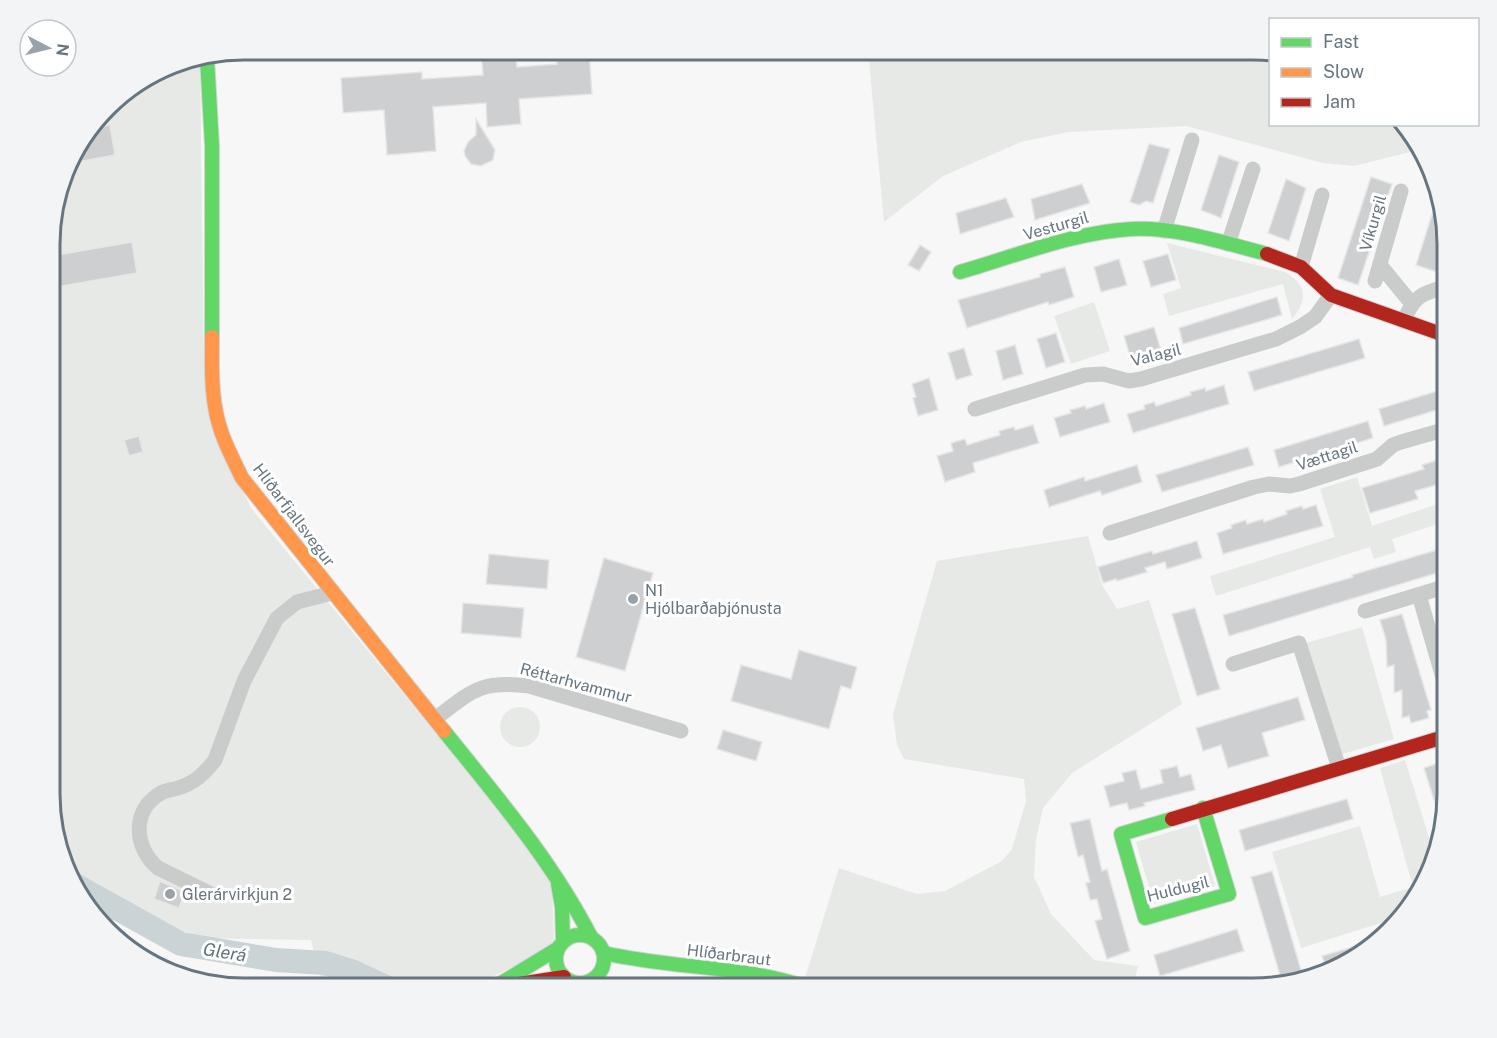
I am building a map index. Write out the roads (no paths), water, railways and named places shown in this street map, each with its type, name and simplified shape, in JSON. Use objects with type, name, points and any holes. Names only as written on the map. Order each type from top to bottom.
[{"type":"main road","name":"Hlíðarfjallsvegur","points":[[207,64],[212,146],[212,375],[216,414],[226,447],[242,478],[529,837],[573,902],[591,936]]},
{"type":"main road","name":"Vesturgil","points":[[960,272],[1104,231],[1134,229],[1164,231],[1228,244],[1276,257],[1301,267],[1331,295],[1437,333]]},
{"type":"main road","name":"Huldugil","points":[[1203,808],[1229,894],[1145,918],[1121,834],[1203,808],[1437,739]]},
{"type":"main road","name":"Hlíðarfjallsvegur","points":[[557,881],[562,907],[560,945]]},
{"type":"main road","name":"Hlíðarbraut","points":[[509,978],[576,934],[591,936]]},
{"type":"main road","points":[[591,936],[604,953],[602,970]]},
{"type":"main road","points":[[560,945],[556,964],[564,977]]},
{"type":"main road","name":"Hlíðarbraut","points":[[604,953],[644,962],[729,970],[778,978]]},
{"type":"main road","name":"Hlíðarbraut","points":[[593,978],[602,970],[644,962]]},
{"type":"main road","name":"Hlíðarbraut","points":[[558,978],[564,977]]},
{"type":"street","points":[[1164,231],[1192,140]]},
{"type":"street","points":[[1228,244],[1253,169]]},
{"type":"street","name":"Víkurgil","points":[[1375,281],[1401,191]]},
{"type":"street","points":[[1301,267],[1322,195]]},
{"type":"street","name":"Víkurgil","points":[[1380,265],[1412,304]]},
{"type":"street","points":[[1404,321],[1417,298],[1437,289]]},
{"type":"street","name":"Valagil","points":[[975,409],[1074,377],[1095,374],[1129,381],[1141,379],[1276,339],[1300,327],[1315,316],[1331,295]]},
{"type":"street","name":"Vættagil","points":[[1110,533],[1254,487],[1269,484],[1290,486],[1299,484],[1377,459],[1401,442],[1437,432]]},
{"type":"street","points":[[1365,611],[1437,589]]},
{"type":"street","points":[[213,895],[158,868],[151,862],[141,847],[139,839],[138,830],[143,813],[153,799],[201,776],[215,760],[244,681],[277,618],[297,602],[332,593]]},
{"type":"street","points":[[1419,595],[1437,645]]},
{"type":"street","points":[[1233,664],[1299,643],[1339,768]]},
{"type":"street","name":"Réttarhvammur","points":[[435,719],[473,691],[485,686],[513,684],[529,686],[681,731]]},
{"type":"waterway","name":"Glerá","points":[[90,893],[181,944],[276,960],[325,963],[367,978]]},
{"type":"place","name":"N1 Hjólbarðaþjónusta","points":[[633,599]]},
{"type":"place","name":"Glerárvirkjun 2","points":[[170,894]]}]
